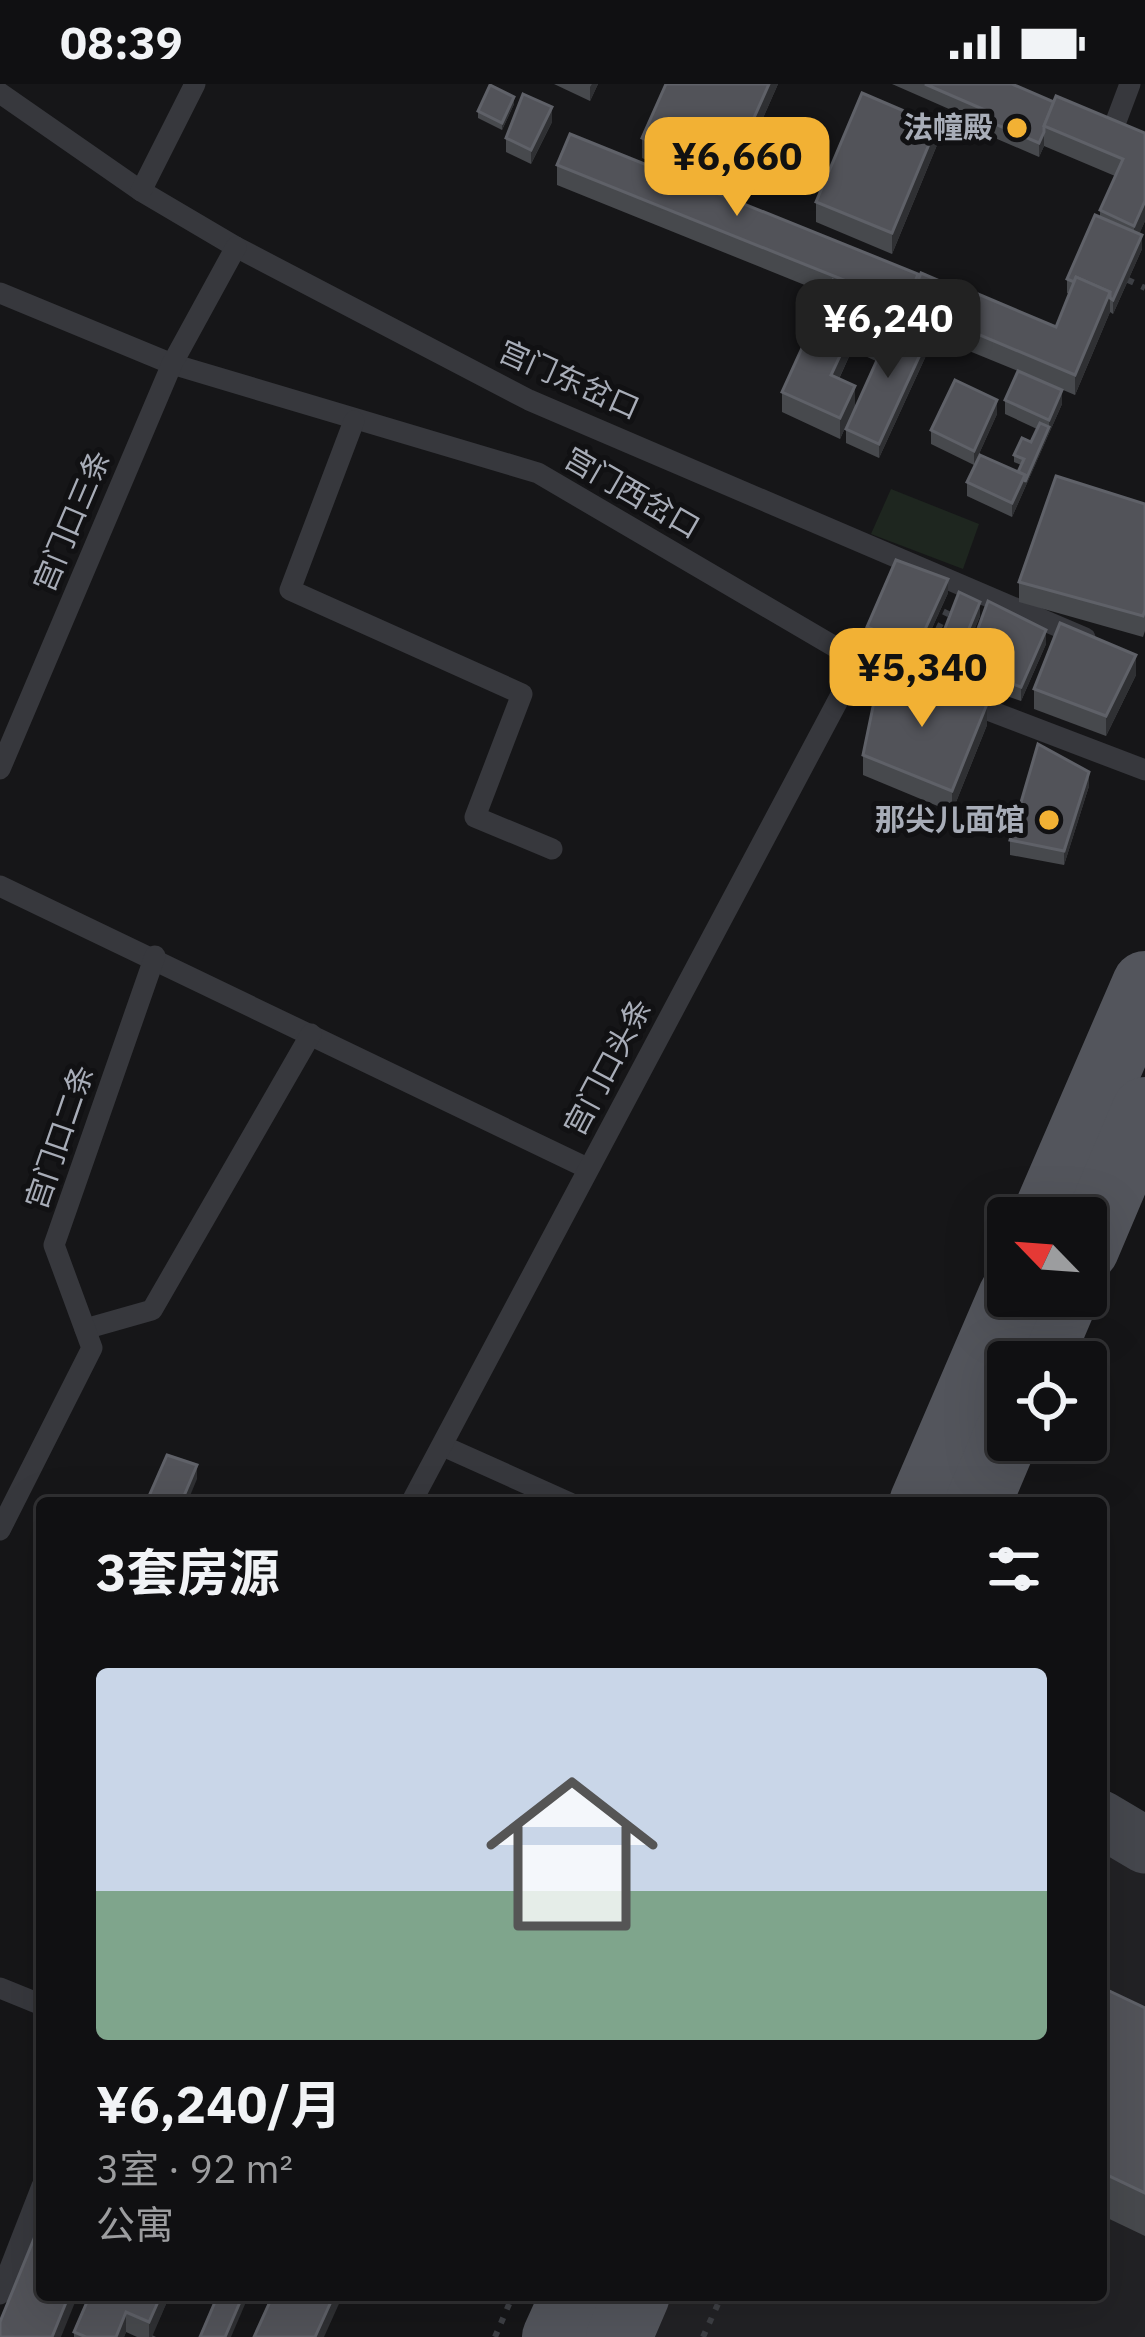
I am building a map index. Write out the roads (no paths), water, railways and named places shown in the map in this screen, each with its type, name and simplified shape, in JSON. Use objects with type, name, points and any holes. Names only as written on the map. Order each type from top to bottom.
[{"type":"main road","points":[[1054,1197],[1142,1000]]},
{"type":"main road","points":[[1107,1200],[1145,1110]]},
{"type":"main road","points":[[925,1497],[1002,1317]]},
{"type":"main road","points":[[981,1497],[996,1461]]},
{"type":"main road","points":[[1107,1823],[1145,1845]]},
{"type":"main road","points":[[555,2337],[571,2301]]},
{"type":"main road","points":[[619,2337],[634,2301]]},
{"type":"lane","points":[[141,191],[195,84]]},
{"type":"lane","points":[[1111,132],[1130,84]]},
{"type":"lane","name":"宫门东岔口","points":[[0,93],[141,191],[236,247],[529,400],[1104,646]]},
{"type":"lane","name":"宫门口三条","points":[[0,769],[172,364],[236,247]]},
{"type":"lane","name":"宫门西岔口","points":[[0,293],[172,364],[538,473],[860,661],[1145,770]]},
{"type":"lane","points":[[354,421],[290,590],[522,694],[475,817],[553,849]]},
{"type":"lane","name":"宫门口头条","points":[[414,1497],[860,661]]},
{"type":"lane","points":[[0,886],[155,956],[587,1168]]},
{"type":"lane","name":"宫门口二条","points":[[85,1329],[54,1245],[155,956]]},
{"type":"lane","points":[[0,1530],[92,1348],[85,1329],[152,1310],[311,1034]]},
{"type":"lane","points":[[443,1446],[557,1497]]},
{"type":"lane","points":[[0,1988],[36,2003]]},
{"type":"lane","points":[[0,2294],[36,2201]]},
{"type":"place","name":"法幢殿","points":[[1017,128]]},
{"type":"place","name":"那尖儿面馆","points":[[1049,820]]}]
